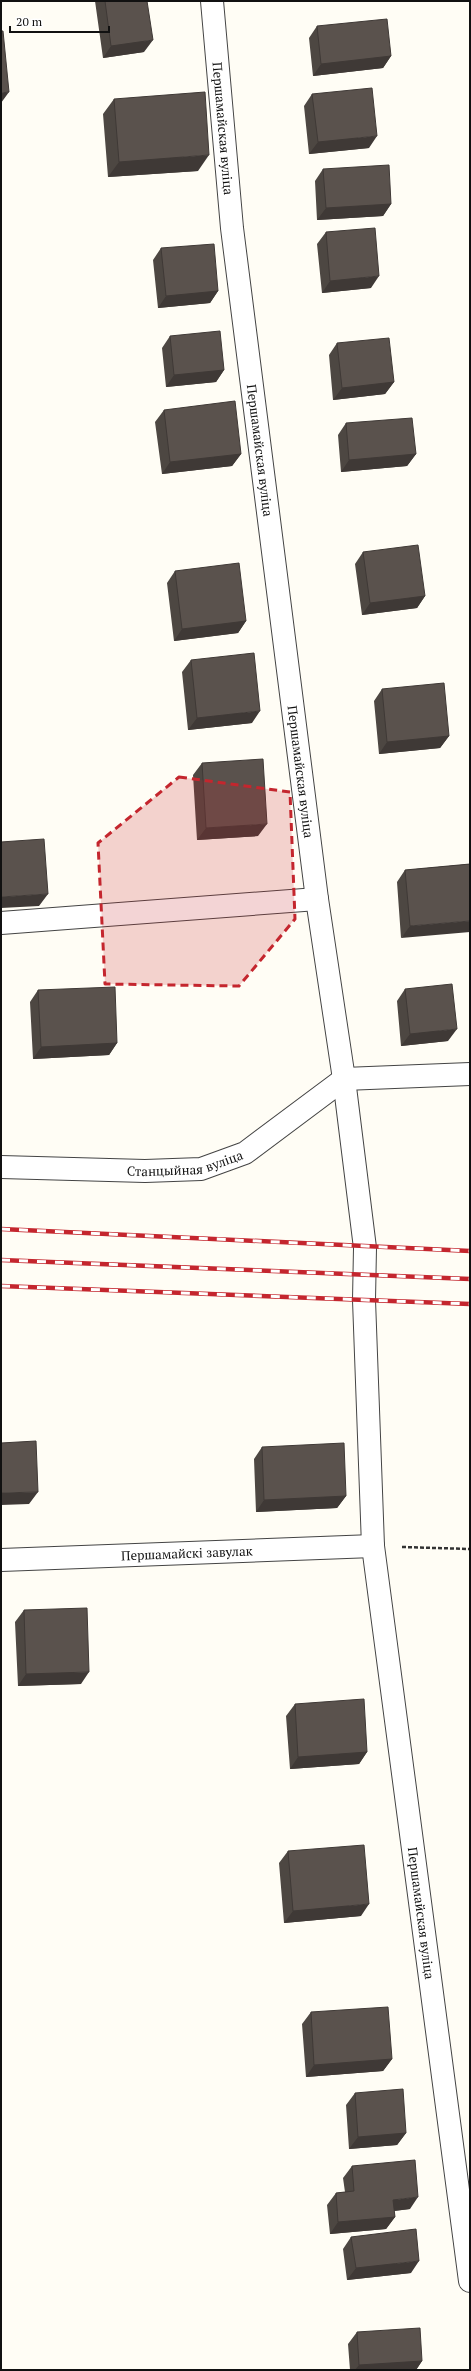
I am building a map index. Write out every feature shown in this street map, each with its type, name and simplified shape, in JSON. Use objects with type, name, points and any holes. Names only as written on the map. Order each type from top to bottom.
[{"type":"street","name":"Першамайская вуліца","points":[[212,1],[232,228],[317,899],[344,1079],[365,1248],[364,1300],[373,1546],[470,2281]]},
{"type":"street","points":[[1,923],[317,899]]},
{"type":"street","points":[[344,1079],[470,1074]]},
{"type":"street","name":"Станцыйная вуліца","points":[[1,1167],[145,1171],[201,1169],[246,1153],[344,1079]]},
{"type":"street","name":"Першамайскі завулак","points":[[1,1560],[373,1546]]},
{"type":"path","points":[[373,1546],[470,1549]]},
{"type":"highlighted area","points":[[179,777],[290,792],[295,919],[239,986],[105,984],[98,843]]},
{"type":"building","points":[[105,1],[147,1],[153,40],[111,46]]},
{"type":"building","points":[[387,19],[391,56],[321,64],[317,26]]},
{"type":"building","points":[[1,31],[3,31],[9,92],[1,93]]},
{"type":"building","points":[[372,88],[377,136],[318,142],[312,94]]},
{"type":"building","points":[[205,92],[209,155],[119,162],[114,99]]},
{"type":"building","points":[[389,165],[391,204],[326,208],[323,169]]},
{"type":"building","points":[[375,228],[379,276],[330,281],[326,232]]},
{"type":"building","points":[[214,244],[218,291],[166,296],[161,248]]},
{"type":"building","points":[[220,331],[224,370],[174,375],[170,336]]},
{"type":"building","points":[[389,338],[394,382],[342,388],[337,343]]},
{"type":"building","points":[[235,401],[241,454],[170,462],[164,410]]},
{"type":"building","points":[[412,418],[416,454],[349,460],[346,423]]},
{"type":"building","points":[[418,545],[425,596],[370,603],[363,552]]},
{"type":"building","points":[[239,563],[246,621],[182,629],[175,571]]},
{"type":"building","points":[[254,653],[260,711],[197,718],[191,660]]},
{"type":"building","points":[[444,683],[449,736],[387,742],[382,689]]},
{"type":"building","points":[[263,759],[267,824],[206,828],[202,763]]},
{"type":"building","points":[[44,839],[48,894],[1,897],[1,842]]},
{"type":"building","points":[[470,864],[470,921],[410,926],[405,870]]},
{"type":"building","points":[[452,984],[457,1029],[410,1034],[405,989]]},
{"type":"building","points":[[115,987],[117,1043],[41,1047],[38,990]]},
{"type":"building","points":[[36,1441],[38,1492],[1,1493],[1,1443]]},
{"type":"building","points":[[344,1443],[346,1496],[264,1500],[262,1447]]},
{"type":"building","points":[[87,1608],[89,1672],[26,1674],[24,1610]]},
{"type":"building","points":[[364,1699],[367,1752],[298,1757],[295,1704]]},
{"type":"building","points":[[364,1845],[369,1904],[293,1911],[288,1851]]},
{"type":"building","points":[[388,2007],[392,2059],[314,2065],[311,2012]]},
{"type":"building","points":[[403,2089],[406,2133],[358,2137],[355,2093]]},
{"type":"building","points":[[415,2160],[418,2197],[393,2200],[395,2217],[338,2222],[336,2193],[354,2191],[352,2166]]},
{"type":"building","points":[[416,2229],[419,2261],[356,2268],[351,2237]]},
{"type":"building","points":[[420,2328],[422,2361],[359,2365],[357,2332]]},
{"type":"railway","points":[[1,1229],[470,1251]]},
{"type":"railway","points":[[1,1260],[470,1279]]},
{"type":"railway","points":[[1,1286],[470,1304]]}]
